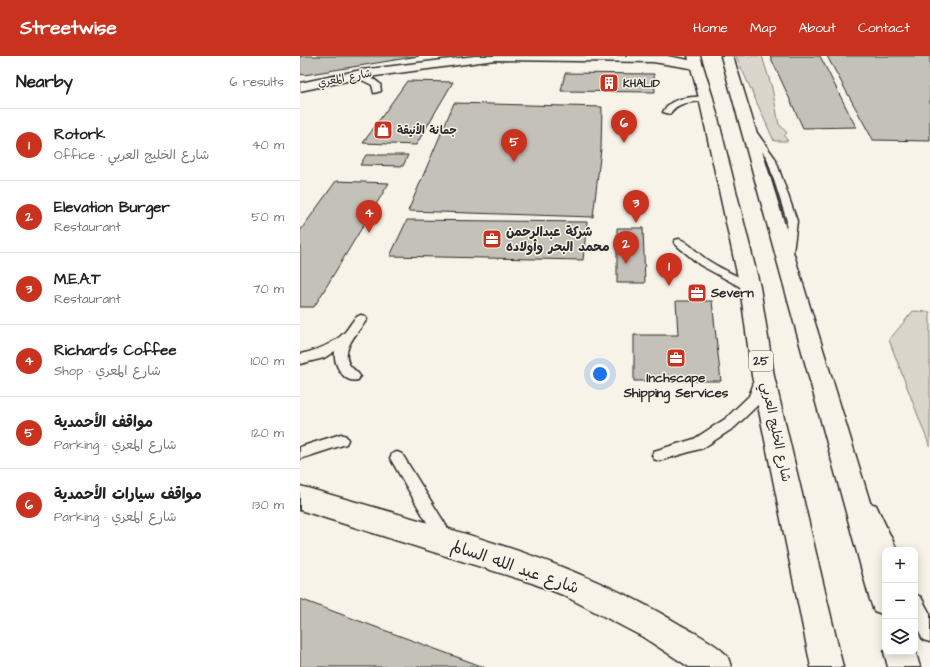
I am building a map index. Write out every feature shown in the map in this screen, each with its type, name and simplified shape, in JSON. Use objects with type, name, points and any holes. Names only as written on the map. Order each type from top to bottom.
[{"type":"main road","name":"شارع المعري","points":[[653,58],[670,56]]},
{"type":"main road","points":[[727,56],[882,590]]},
{"type":"main road","name":"شارع المعري","points":[[300,87],[351,76],[416,66],[495,57],[653,58],[680,61],[695,60]]},
{"type":"main road","name":"شارع الخليج العربي","points":[[695,60],[706,98],[750,287],[763,376],[827,667]]},
{"type":"main road","name":"شارع عبد الله السالم","points":[[300,498],[533,570],[613,604],[673,637],[715,667]]},
{"type":"main road","points":[[901,655],[904,667]]},
{"type":"lane","points":[[351,76],[360,76],[371,81],[376,84],[377,91]]},
{"type":"lane","points":[[667,112],[670,106],[681,101],[706,98]]},
{"type":"lane","points":[[679,242],[706,266],[750,287]]},
{"type":"lane","points":[[353,376],[346,371],[342,364],[340,356],[341,349],[348,336],[362,320]]},
{"type":"lane","points":[[300,359],[319,355],[348,336]]},
{"type":"lane","points":[[659,455],[698,444],[730,422],[755,399],[763,376]]},
{"type":"lane","points":[[300,453],[341,440]]},
{"type":"lane","points":[[397,458],[448,543]]},
{"type":"lane","points":[[844,459],[888,547]]},
{"type":"lane","points":[[918,609],[930,633]]},
{"type":"shaded area","points":[[736,56],[762,56],[772,88],[779,124],[787,133],[784,136],[788,141],[774,141]]},
{"type":"shaded area","points":[[913,311],[930,312],[930,447],[889,340]]},
{"type":"building","points":[[300,56],[419,56],[304,75],[300,74]]},
{"type":"building","points":[[770,56],[820,56],[856,127],[803,128]]},
{"type":"building","points":[[827,56],[930,56],[930,141],[873,140]]},
{"type":"building","name":"KHALID","points":[[565,73],[654,74],[655,92],[561,91]]},
{"type":"building","points":[[407,81],[453,82],[416,145],[363,143]]},
{"type":"building","points":[[454,103],[602,107],[601,149],[593,217],[408,211]]},
{"type":"building","points":[[366,155],[408,155],[403,166],[360,165]]},
{"type":"building","points":[[336,181],[389,183],[314,307],[300,307],[300,231]]},
{"type":"building","name":"شركة عبدالرحمن محمد البحر وأولاده","points":[[407,220],[587,222],[583,260],[390,256]]},
{"type":"building","points":[[617,228],[643,228],[645,283],[617,283]]},
{"type":"building","name":"Inchscape Shipping Services","points":[[676,301],[712,301],[721,381],[634,381],[634,335],[678,335]]},
{"type":"building","points":[[300,599],[484,667],[300,667]]},
{"type":"place","name":"KHALID","points":[[609,83]]},
{"type":"place","name":"جمانة الأنيقة","points":[[383,130]]},
{"type":"place","name":"مواقف سيارات الأحمدية","points":[[624,143]]},
{"type":"place","name":"مواقف الأحمدية","points":[[514,162]]},
{"type":"place","name":"M.E.A.T","points":[[636,223]]},
{"type":"place","name":"Richard's Coffee","points":[[369,233]]},
{"type":"place","name":"شركة عبدالرحمن محمد البحر وأولاده","points":[[492,239]]},
{"type":"place","name":"Elevation Burger","points":[[626,264]]},
{"type":"place","name":"Rotork","points":[[669,286]]},
{"type":"place","name":"Severn","points":[[697,293]]},
{"type":"place","name":"Inchscape Shipping Services","points":[[676,358]]}]
